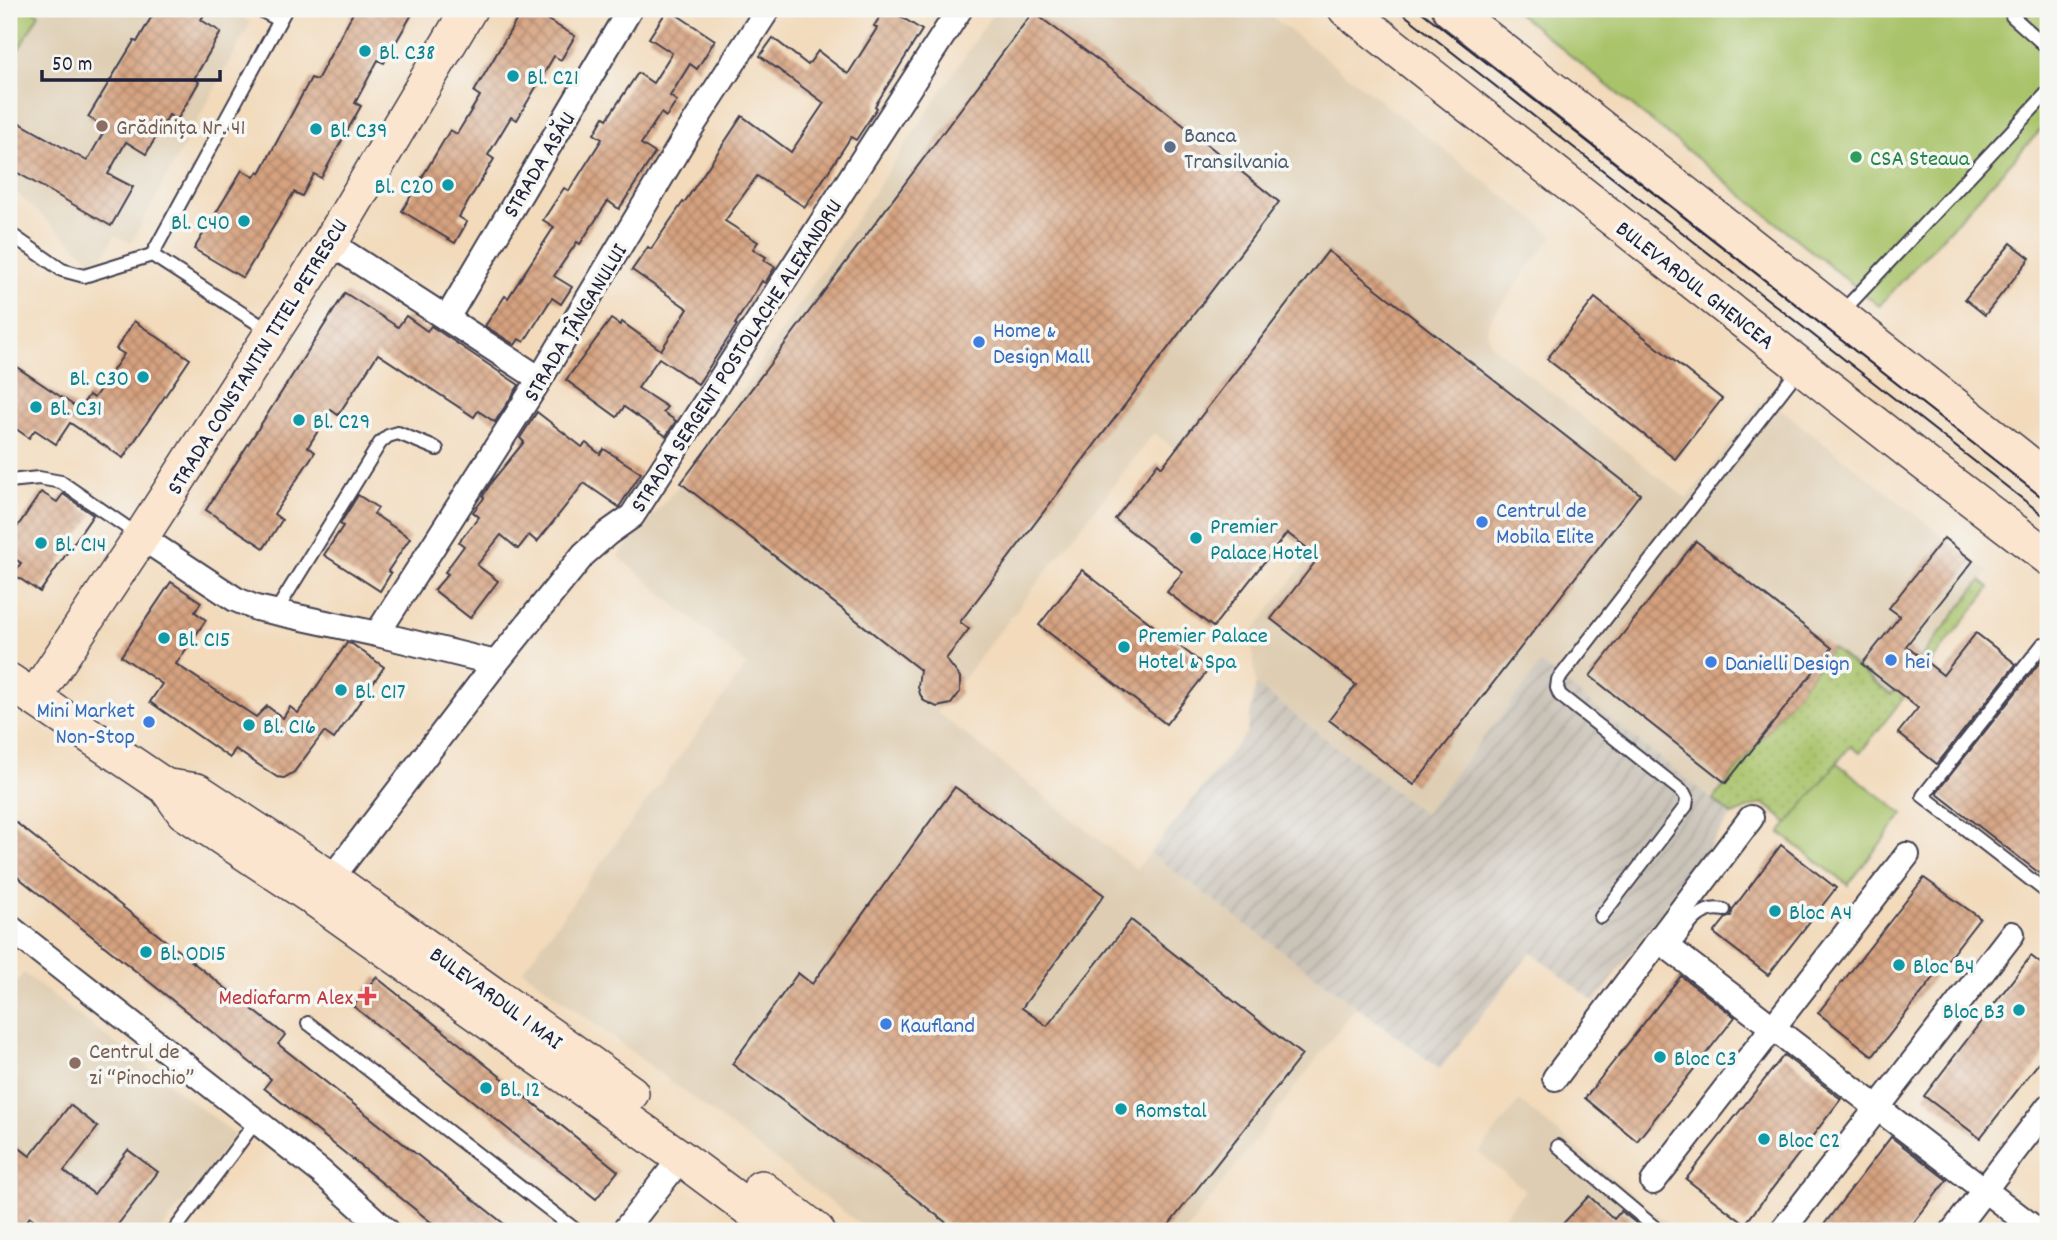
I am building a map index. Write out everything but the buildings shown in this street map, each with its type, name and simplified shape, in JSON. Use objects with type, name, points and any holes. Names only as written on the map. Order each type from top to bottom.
[{"type":"main road","name":"STRADA CONSTANTIN TITEL PETRESCU","points":[[22,689],[141,537],[330,243],[469,9]]},
{"type":"main road","name":"BULEVARDUL GHENCEA","points":[[1346,9],[2048,557]]},
{"type":"main road","points":[[1450,9],[2048,479]]},
{"type":"main road","name":"BULEVARDUL 1 MAI","points":[[22,689],[166,787],[184,812],[315,899],[681,1158],[779,1231]]},
{"type":"main road","name":"BULEVARDUL 1 MAI","points":[[166,787],[197,791],[331,879],[537,1025],[817,1231]]},
{"type":"street","name":"STRADA ASĂU","points":[[447,318],[630,9]]},
{"type":"street","name":"STRADA ȚÂNGANULUI","points":[[377,635],[540,379],[687,134],[768,9]]},
{"type":"street","name":"STRADA SERGENT POSTOLACHE ALEXANDRU","points":[[331,879],[496,663],[584,554],[632,516],[960,9]]},
{"type":"street","points":[[330,243],[540,379]]},
{"type":"street","points":[[141,537],[235,599],[256,608],[496,663]]},
{"type":"street","points":[[1555,1078],[1665,945],[1751,818]]},
{"type":"street","points":[[1653,1182],[1907,855]]},
{"type":"street","points":[[10,929],[257,1120],[387,1231]]},
{"type":"street","points":[[1782,1231],[2012,934]]},
{"type":"street","points":[[1665,945],[2038,1231]]},
{"type":"street","points":[[1953,1231],[2048,1107]]},
{"type":"street","points":[[624,1231],[681,1158]]},
{"type":"lane","points":[[9,233],[62,270],[84,276],[152,255],[283,15],[258,9]]},
{"type":"lane","points":[[2012,16],[2048,48]]},
{"type":"lane","points":[[1839,315],[2048,92]]},
{"type":"lane","points":[[152,255],[273,333]]},
{"type":"lane","points":[[1601,918],[1686,806],[1687,799],[1684,793],[1560,695],[1558,680],[1801,366]]},
{"type":"lane","points":[[275,613],[380,443],[388,436],[398,433],[437,449]]},
{"type":"lane","points":[[9,481],[39,478],[61,482],[141,537]]},
{"type":"lane","points":[[2048,649],[2043,645],[1923,796],[2048,893]]},
{"type":"lane","points":[[1665,945],[1702,912],[1709,909],[1724,910]]},
{"type":"lane","points":[[308,1023],[577,1231]]},
{"type":"lane","points":[[491,1024],[537,1025],[555,1069]]},
{"type":"lane","points":[[174,1231],[257,1120]]},
{"type":"lane","points":[[1558,1146],[1659,1231]]},
{"type":"shaded area","name":"Grădinița Nr. 41","points":[[9,9],[224,9],[251,22],[131,243],[115,235],[104,255],[90,259],[9,186]]},
{"type":"shaded area","points":[[996,9],[1262,9],[1554,235],[1489,321],[1487,331],[1491,345],[1687,499],[1765,397],[1989,572],[1891,695],[1832,648],[1713,800],[1541,664],[1424,814],[1256,685],[1251,634],[1313,553],[1154,433],[937,712],[1136,869],[1150,853],[1356,1007],[1186,1231],[869,1231],[523,970],[747,665],[618,556],[681,483]]},
{"type":"shaded area","points":[[1541,664],[1732,815],[1595,1002],[1531,952],[1440,1069],[1150,853],[1247,732],[1256,685],[1424,814]]},
{"type":"shaded area","name":"Centrul de zi “Pinochio”","points":[[23,973],[235,1134],[161,1231],[9,1231],[9,992]]},
{"type":"shaded area","points":[[1519,1101],[1677,1231],[1492,1231],[1525,1190],[1479,1153]]},
{"type":"green space","points":[[9,9],[30,9],[39,14],[9,66]]},
{"type":"green space","name":"CSA Steaua","points":[[1513,9],[2048,9],[2048,122],[1879,306]]},
{"type":"green space","points":[[1981,581],[1990,588],[1860,753],[1850,746],[1789,824],[1763,803],[1732,815],[1713,800],[1832,648],[1891,695]]},
{"type":"green space","points":[[1837,763],[1903,814],[1848,885],[1780,833]]},
{"type":"tram line","points":[[1397,9],[2048,519]]},
{"type":"tram line","points":[[1418,9],[2048,502]]},
{"type":"place","name":"Bl. C38","points":[[365,51]]},
{"type":"place","name":"Bl. C21","points":[[513,76]]},
{"type":"place","name":"Grădinița Nr. 41","points":[[102,126]]},
{"type":"place","name":"Bl. C39","points":[[316,129]]},
{"type":"place","name":"Banca Transilvania","points":[[1170,147]]},
{"type":"place","name":"CSA Steaua","points":[[1856,157]]},
{"type":"place","name":"Bl. C20","points":[[448,185]]},
{"type":"place","name":"Bl. C40","points":[[244,221]]},
{"type":"place","name":"Home & Design Mall","points":[[979,342]]},
{"type":"place","name":"Bl. C30","points":[[143,377]]},
{"type":"place","name":"Bl. C31","points":[[36,407]]},
{"type":"place","name":"Bl. C29","points":[[299,420]]},
{"type":"place","name":"Centrul de Mobila Elite","points":[[1482,522]]},
{"type":"place","name":"Premier Palace Hotel","points":[[1196,538]]},
{"type":"place","name":"Bl. C14","points":[[41,543]]},
{"type":"place","name":"Bl. C15","points":[[164,638]]},
{"type":"place","name":"Premier Palace Hotel & Spa","points":[[1124,647]]},
{"type":"place","name":"hei","points":[[1891,660]]},
{"type":"place","name":"Danielli Design","points":[[1711,662]]},
{"type":"place","name":"Bl. C17","points":[[341,690]]},
{"type":"place","name":"Mini Market Non-Stop","points":[[149,722]]},
{"type":"place","name":"Bl. C16","points":[[249,725]]},
{"type":"place","name":"Bloc A4","points":[[1775,911]]},
{"type":"place","name":"Bl. OD15","points":[[146,952]]},
{"type":"place","name":"Bloc B4","points":[[1899,965]]},
{"type":"place","name":"Mediafarm Alex","points":[[367,996]]},
{"type":"place","name":"Bloc B3","points":[[2019,1010]]},
{"type":"place","name":"Kaufland","points":[[886,1024]]},
{"type":"place","name":"Bloc C3","points":[[1660,1057]]},
{"type":"place","name":"Centrul de zi “Pinochio”","points":[[75,1063]]},
{"type":"place","name":"Bl. 12","points":[[486,1088]]},
{"type":"place","name":"Romstal","points":[[1121,1109]]},
{"type":"place","name":"Bloc C2","points":[[1764,1139]]}]
